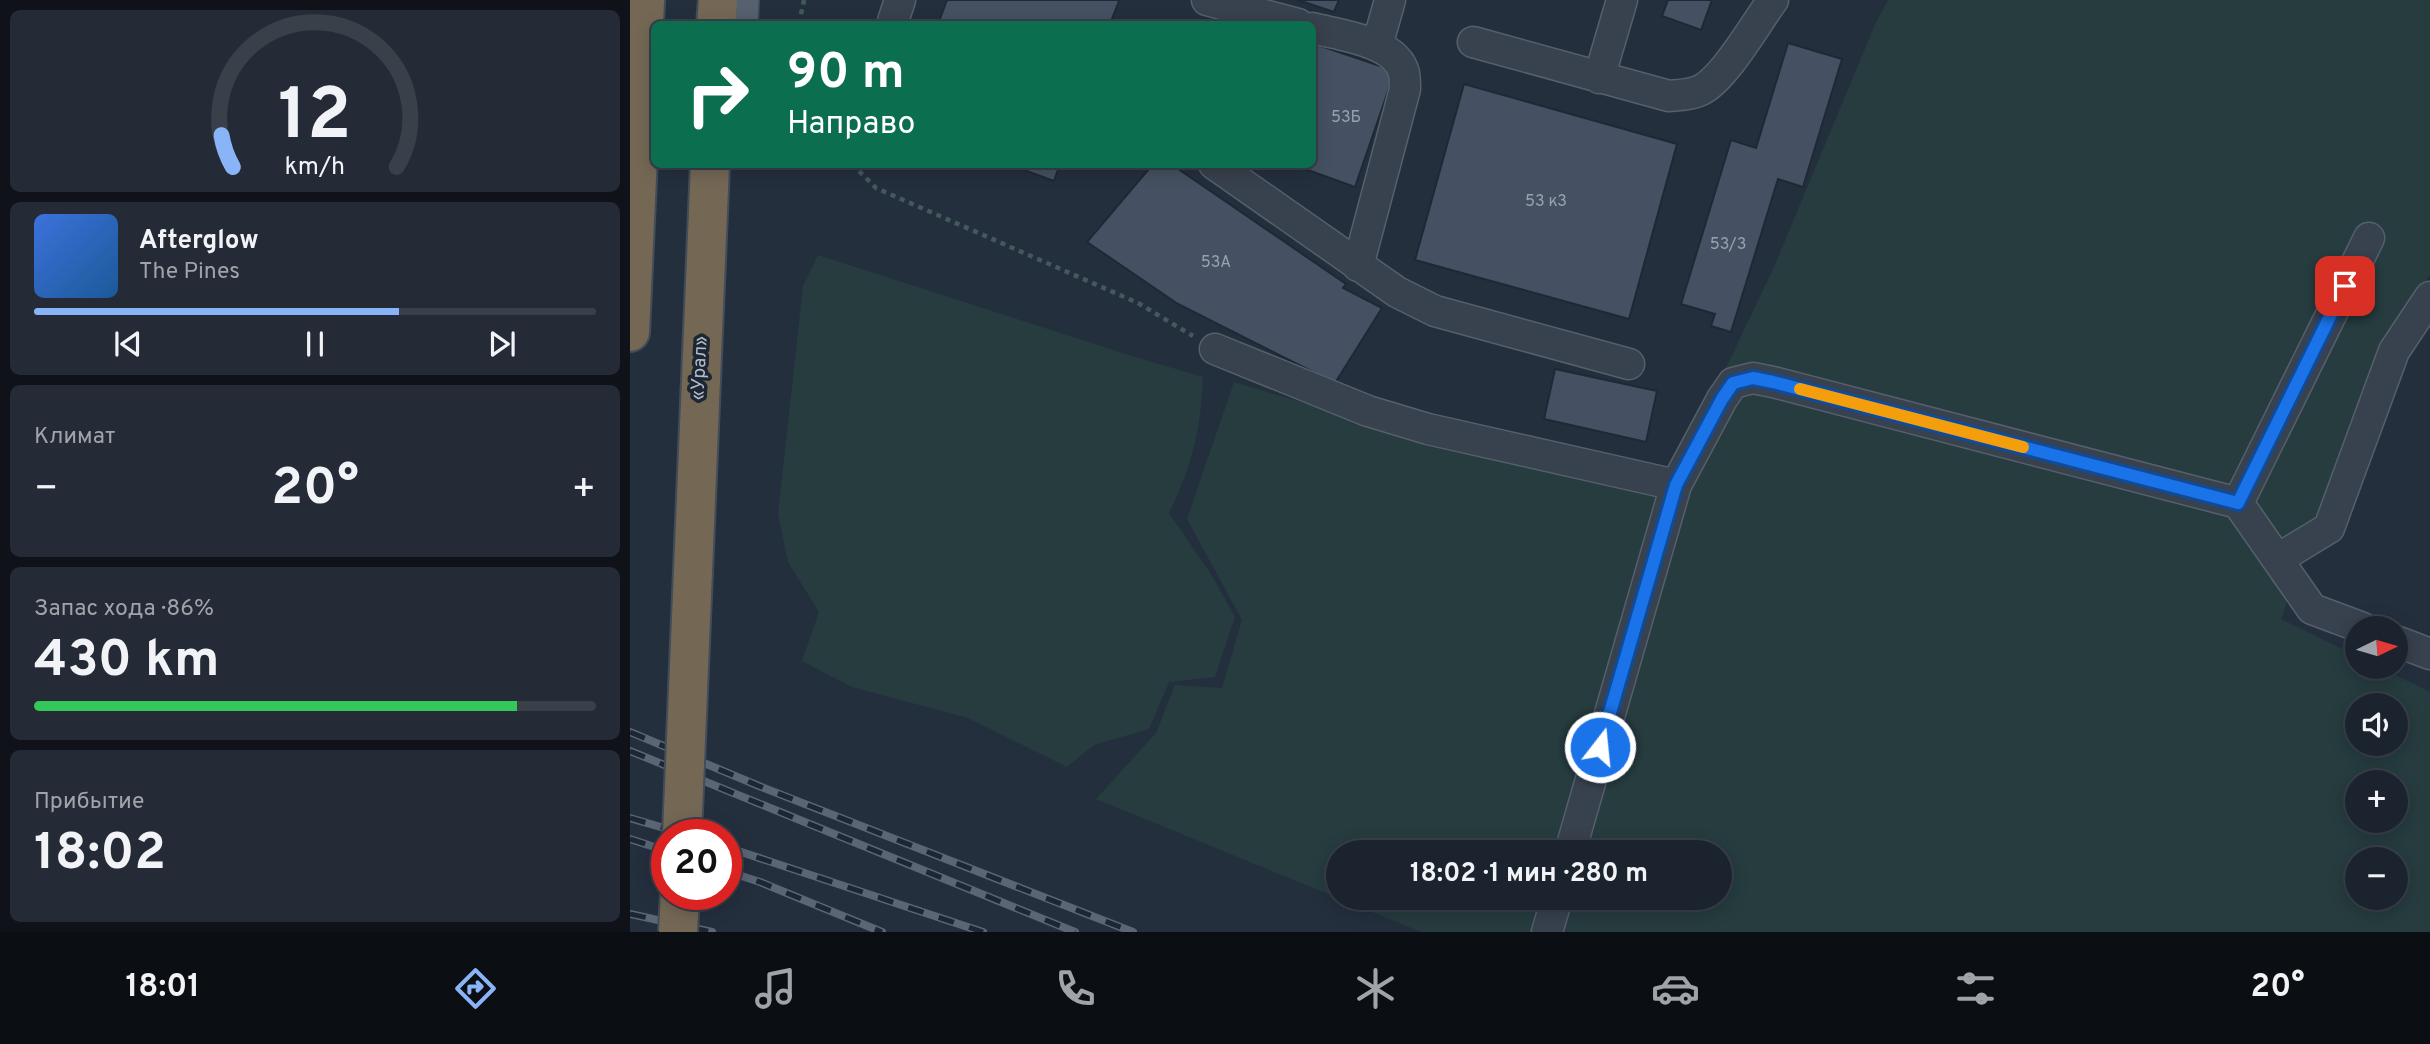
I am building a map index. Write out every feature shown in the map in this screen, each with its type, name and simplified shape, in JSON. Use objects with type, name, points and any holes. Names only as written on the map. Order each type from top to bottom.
[{"type":"highway","points":[[630,332],[645,0]]},
{"type":"highway","points":[[716,21],[718,0]]},
{"type":"highway","name":"«Урал»","points":[[683,819],[698,400],[710,168]]},
{"type":"highway","points":[[678,932],[679,910]]},
{"type":"main road","points":[[739,21],[740,0]]},
{"type":"main road","points":[[698,400],[726,168]]},
{"type":"lane","points":[[1377,46],[1390,0]]},
{"type":"lane","points":[[1599,78],[1622,0]]},
{"type":"lane","points":[[1473,42],[1669,96],[1685,95],[1701,90],[1716,79],[1773,0]]},
{"type":"lane","points":[[1221,10],[1282,21]]},
{"type":"lane","points":[[1316,29],[1391,52],[1404,72],[1405,89],[1358,266]]},
{"type":"lane","points":[[1218,168],[1406,298],[1435,311],[1629,364]]},
{"type":"lane","points":[[2238,503],[2369,238]]},
{"type":"lane","points":[[2277,559],[2329,528],[2394,351],[2430,297]]},
{"type":"lane","points":[[1215,349],[1368,411],[1416,426],[1676,485]]},
{"type":"lane","points":[[1573,840],[1676,485],[1733,383],[1753,378],[2238,503],[2312,609],[2345,621]]},
{"type":"lane","points":[[2408,646],[2430,654]]},
{"type":"lane","points":[[1547,932],[1553,910]]},
{"type":"path","points":[[800,21],[803,0]]},
{"type":"path","points":[[856,168],[876,188],[1138,303],[1215,349]]},
{"type":"green space","points":[[1888,0],[2430,0],[2430,275],[2382,338],[2281,619],[2345,650],[2345,679],[2403,679],[2430,692],[2430,932],[1421,932],[1367,910],[1732,910],[1732,840],[1326,840],[1326,893],[1096,799],[1156,733],[1175,685],[1222,688],[1242,620],[1187,519],[1234,382],[1421,438],[1674,477],[1774,267],[1876,22]]},
{"type":"green space","points":[[818,255],[1203,377],[1194,447],[1169,513],[1211,574],[1235,617],[1215,677],[1169,682],[1149,729],[1094,745],[1067,767],[968,718],[852,687],[802,661],[819,612],[788,562],[778,514],[803,286]]},
{"type":"building","points":[[947,0],[1119,1],[1111,21],[939,21]]},
{"type":"building","points":[[1298,0],[1339,0],[1334,12]]},
{"type":"building","points":[[1668,0],[1712,0],[1701,30],[1662,16]]},
{"type":"building","points":[[1788,43],[1842,59],[1803,187],[1778,179],[1731,332],[1711,326],[1715,314],[1681,304],[1731,140],[1756,148]]},
{"type":"building","points":[[1316,44],[1395,71],[1355,187],[1302,168],[1316,168]]},
{"type":"building","points":[[1464,84],[1677,144],[1629,319],[1415,260]]},
{"type":"building","points":[[1019,168],[1059,168],[1054,181]]},
{"type":"building","points":[[1150,168],[1177,168],[1346,284],[1343,288],[1382,308],[1335,383],[1178,304],[1087,242]]},
{"type":"building","points":[[1555,369],[1657,391],[1646,442],[1544,419]]},
{"type":"railway","points":[[630,732],[759,786],[1133,932]]},
{"type":"railway","points":[[630,751],[1075,932]]},
{"type":"railway","points":[[630,818],[651,824]]},
{"type":"railway","points":[[630,839],[651,846]]},
{"type":"railway","points":[[742,852],[983,932]]},
{"type":"railway","points":[[742,876],[882,932]]},
{"type":"railway","points":[[630,914],[712,932]]},
{"type":"slow traffic","points":[[1800,389],[2023,447]]},
{"type":"route","points":[[1600,747],[1676,485],[1733,383],[1753,378],[1773,382],[2238,503],[2345,286]]}]
